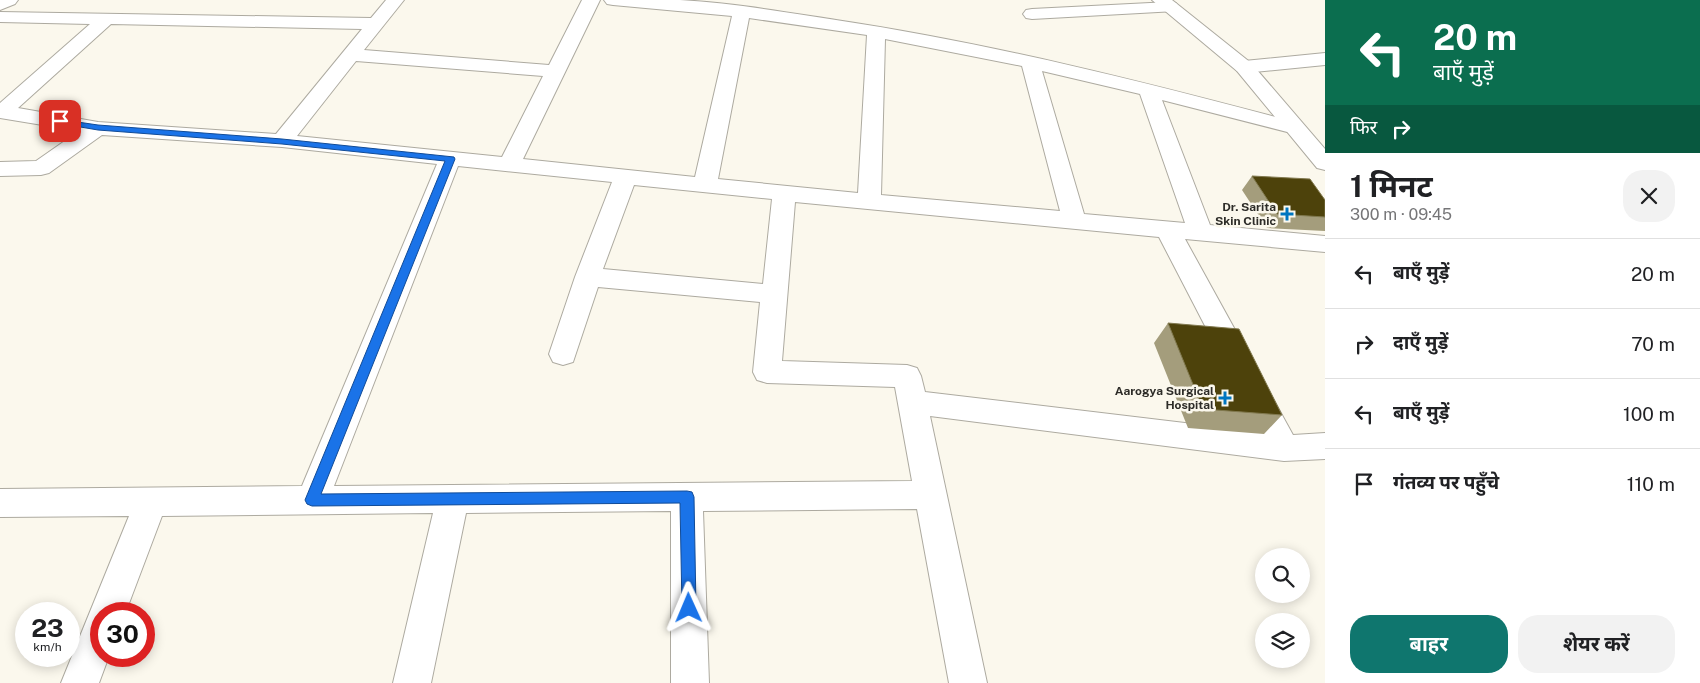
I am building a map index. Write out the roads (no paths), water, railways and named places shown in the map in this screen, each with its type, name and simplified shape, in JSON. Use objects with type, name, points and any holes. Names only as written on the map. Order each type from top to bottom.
[{"type":"street","points":[[0,5],[9,0]]},
{"type":"street","points":[[282,141],[395,0]]},
{"type":"street","points":[[509,165],[591,0]]},
{"type":"street","points":[[613,0],[654,1],[742,11],[1030,61],[1148,89],[1295,128]]},
{"type":"street","points":[[1032,14],[1166,4],[1244,67],[1325,163]]},
{"type":"street","points":[[705,185],[742,11]]},
{"type":"street","points":[[0,16],[376,24]]},
{"type":"street","points":[[106,19],[2,112],[98,128],[282,141],[784,194],[1325,244]]},
{"type":"street","points":[[869,202],[876,33]]},
{"type":"street","points":[[351,55],[556,71]]},
{"type":"street","points":[[1244,67],[1325,59]]},
{"type":"street","points":[[1030,61],[1074,220]]},
{"type":"street","points":[[1148,89],[1200,232]]},
{"type":"street","points":[[0,169],[42,168],[98,128]]},
{"type":"street","points":[[312,500],[450,159]]},
{"type":"street","points":[[563,354],[588,277],[625,177]]},
{"type":"street","points":[[784,194],[767,372],[907,376],[968,683]]},
{"type":"street","points":[[1166,229],[1284,448]]},
{"type":"street","points":[[588,277],[774,294]]},
{"type":"street","points":[[912,402],[1284,448],[1325,446]]},
{"type":"street","points":[[0,502],[930,495]]},
{"type":"street","points":[[687,497],[690,683]]},
{"type":"street","points":[[412,683],[453,499]]},
{"type":"street","points":[[112,602],[151,501]]},
{"type":"street","points":[[80,683],[90,657]]},
{"type":"place","name":"Dr. Sarita Skin Clinic","points":[[1287,214]]},
{"type":"place","name":"Aarogya Surgical Hospital","points":[[1225,398]]}]
